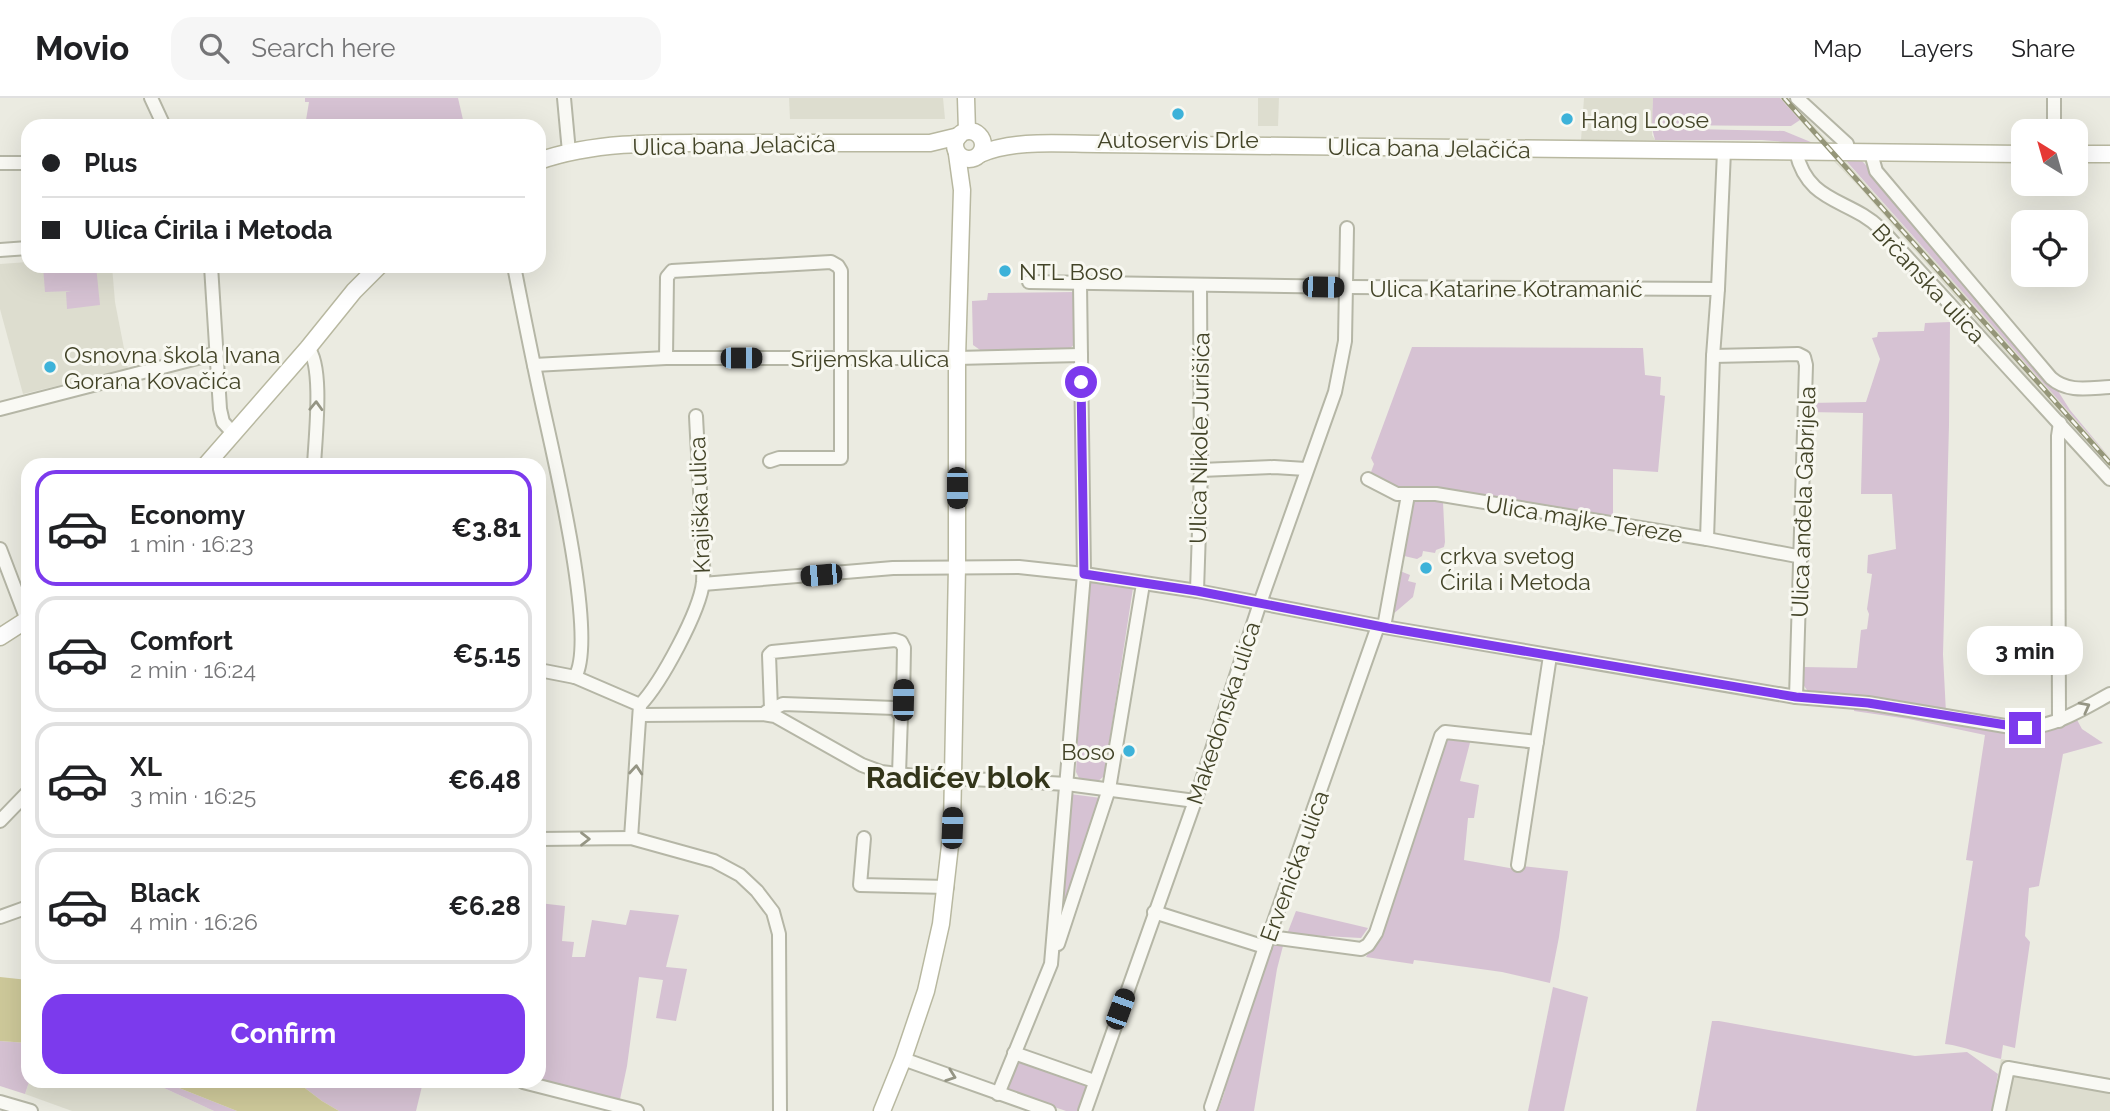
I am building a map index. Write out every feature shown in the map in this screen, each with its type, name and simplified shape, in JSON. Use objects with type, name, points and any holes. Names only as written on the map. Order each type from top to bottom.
[{"type":"main road","points":[[882,1111],[904,1059],[926,991],[947,887],[954,778],[957,358],[966,98]]},
{"type":"main road","name":"Ulica bana Jelačića","points":[[546,159],[569,152],[608,147],[677,143],[930,143],[988,140],[1027,144],[2011,154]]},
{"type":"main road","name":"Ulica bana Jelačića","points":[[964,141],[964,159],[996,148],[1027,144]]},
{"type":"main road","points":[[962,190],[984,145],[964,141]]},
{"type":"main road","points":[[2088,154],[2110,154]]},
{"type":"main road","points":[[212,458],[372,273]]},
{"type":"main road","points":[[0,636],[21,624]]},
{"type":"street","points":[[151,98],[161,119]]},
{"type":"street","points":[[564,98],[569,152]]},
{"type":"street","points":[[1797,98],[1847,144],[1849,152]]},
{"type":"street","points":[[2054,98],[2054,119]]},
{"type":"street","points":[[1707,539],[1724,151]]},
{"type":"street","name":"Brčanska ulica","points":[[1796,152],[1801,167],[1815,188],[1822,195],[1872,220],[2110,479]]},
{"type":"street","points":[[1871,153],[1876,171],[2051,378],[2060,385],[2073,389],[2110,387]]},
{"type":"street","points":[[0,163],[21,163]]},
{"type":"street","name":"Makedonska ulica","points":[[1085,1111],[1195,802],[1260,603],[1335,392],[1346,341],[1347,228]]},
{"type":"street","points":[[0,250],[21,248]]},
{"type":"street","points":[[666,358],[667,277],[672,271],[831,262],[838,266],[841,271],[841,458],[779,458],[770,461]]},
{"type":"street","points":[[211,273],[221,416],[233,433]]},
{"type":"street","points":[[515,273],[566,515],[581,616],[580,668],[575,677]]},
{"type":"street","name":"Ulica Katarine Kotramanić","points":[[1029,282],[1718,289]]},
{"type":"street","points":[[1051,964],[1084,574],[1080,284]]},
{"type":"street","name":"Ulica Nikole Jurišića","points":[[1197,591],[1200,285]]},
{"type":"street","points":[[308,348],[314,355],[317,383],[314,458]]},
{"type":"street","points":[[0,409],[217,353]]},
{"type":"street","name":"Ulica anđela Gabrijela","points":[[1713,356],[1798,354],[1804,357],[1806,365],[1796,697]]},
{"type":"street","name":"Srijemska ulica","points":[[534,365],[666,358],[957,358],[1081,355]]},
{"type":"street","name":"Krajiška ulica","points":[[641,710],[691,619],[703,584],[696,416]]},
{"type":"street","points":[[2059,721],[2060,424]]},
{"type":"street","points":[[1200,470],[1251,467],[1306,469]]},
{"type":"street","name":"Ulica majke Tereze","points":[[1368,479],[1388,491],[1408,495],[1436,494],[1802,557]]},
{"type":"street","name":"Ervenička ulica","points":[[1211,1107],[1267,942],[1381,626],[1408,495]]},
{"type":"street","points":[[0,549],[21,604]]},
{"type":"street","points":[[703,584],[892,568],[1019,567],[1197,591],[1550,656],[1796,697],[1868,703],[2017,728],[2059,721],[2110,694]]},
{"type":"street","points":[[998,1094],[1051,964],[1109,789],[1143,584]]},
{"type":"street","points":[[767,711],[769,655],[772,652],[895,640],[901,642],[904,648],[903,700],[897,709]]},
{"type":"street","points":[[1518,865],[1550,656]]},
{"type":"street","points":[[546,671],[575,677],[641,710],[767,711],[783,704],[885,705],[897,709],[901,716],[899,774]]},
{"type":"street","points":[[631,838],[641,710]]},
{"type":"street","points":[[767,711],[871,769],[899,774],[1067,784],[1195,802]]},
{"type":"street","points":[[1154,912],[1267,942],[1361,949],[1368,945],[1376,933],[1441,736],[1448,731],[1537,742]]},
{"type":"street","points":[[0,821],[21,799]]},
{"type":"street","points":[[546,839],[631,838],[714,861],[740,875],[757,891],[773,912],[779,934],[780,1111]]},
{"type":"street","points":[[864,838],[860,885],[947,887]]},
{"type":"street","points":[[0,917],[21,910]]},
{"type":"street","points":[[1014,1054],[1094,1081]]},
{"type":"street","points":[[904,1059],[1049,1111]]},
{"type":"street","points":[[1999,1111],[2008,1068],[2110,1086]]},
{"type":"street","points":[[546,1088],[637,1111]]},
{"type":"street","points":[[0,1102],[30,1111]]},
{"type":"shaded area","points":[[305,98],[458,98],[463,119],[306,119],[309,102],[305,102]]},
{"type":"shaded area","points":[[789,98],[943,98],[945,119],[790,119]]},
{"type":"shaded area","points":[[1258,98],[1279,98],[1278,126],[1258,126]]},
{"type":"shaded area","points":[[1584,98],[1653,98],[1652,135],[1655,140],[1581,140]]},
{"type":"shaded area","points":[[1653,98],[1780,98],[1800,120],[1791,126],[1652,125]]},
{"type":"shaded area","points":[[1780,98],[1789,98],[2110,458],[2110,472],[1860,188],[1818,145],[1822,145]]},
{"type":"shaded area","points":[[1652,128],[1784,131],[1818,145],[1762,140],[1655,140]]},
{"type":"shaded area","points":[[1841,155],[1864,163],[2058,391],[2070,410],[2110,458]]},
{"type":"shaded area","points":[[21,262],[21,273],[113,273],[115,302],[128,369],[23,394],[0,309],[0,264]]},
{"type":"shaded area","points":[[44,273],[97,273],[100,305],[67,309],[66,292],[71,291],[45,292]]},
{"type":"shaded area","points":[[1075,292],[1076,342],[1068,351],[983,352],[973,345],[972,301],[987,300],[988,293]]},
{"type":"shaded area","points":[[1950,322],[1943,655],[1946,713],[1807,690],[1802,683],[1803,667],[1857,668],[1861,630],[1867,629],[1869,614],[1867,609],[1872,574],[1867,573],[1868,555],[1896,549],[1892,494],[1861,494],[1863,413],[1808,412],[1808,403],[1866,402],[1880,359],[1872,338],[1877,337],[1878,332],[1924,331],[1925,323]]},
{"type":"shaded area","points":[[1412,347],[1643,348],[1645,375],[1661,377],[1660,395],[1665,396],[1658,472],[1613,469],[1613,521],[1404,492],[1371,472],[1374,464],[1371,458]]},
{"type":"shaded area","points":[[1415,497],[1443,502],[1445,542],[1444,547],[1435,553],[1423,551],[1422,556],[1417,559],[1400,555],[1410,500]]},
{"type":"shaded area","points":[[1400,571],[1410,575],[1408,581],[1416,583],[1413,597],[1392,615]]},
{"type":"shaded area","points":[[1087,582],[1133,588],[1104,776],[1096,783],[1080,780],[1076,772]]},
{"type":"shaded area","points":[[1855,705],[1992,728],[2076,718],[2082,729],[2103,743],[2063,754],[2039,886],[2029,888],[2025,936],[2030,942],[2015,1048],[2003,1045],[2001,1059],[1945,1044],[1973,861],[1966,860],[1985,735],[1854,711]]},
{"type":"shaded area","points":[[1472,735],[1460,781],[1479,785],[1474,818],[1468,818],[1464,860],[1521,870],[1522,866],[1568,871],[1550,983],[1502,972],[1414,960],[1413,964],[1366,957],[1380,933],[1445,738]]},
{"type":"shaded area","points":[[1070,794],[1101,798],[1063,910],[1061,909]]},
{"type":"shaded area","points":[[546,904],[565,906],[562,941],[574,942],[572,957],[585,957],[592,920],[626,925],[630,910],[679,915],[666,967],[687,969],[676,1021],[656,1018],[663,980],[639,977],[619,1104],[546,1084]]},
{"type":"shaded area","points":[[1296,911],[1368,928],[1361,938],[1287,934]]},
{"type":"shaded area","points":[[1272,942],[1284,942],[1277,969],[1254,1111],[1218,1111],[1225,1091],[1220,1089]]},
{"type":"shaded area","points":[[0,977],[21,979],[21,1042],[0,1041]]},
{"type":"shaded area","points":[[1553,987],[1588,997],[1564,1111],[1528,1111]]},
{"type":"shaded area","points":[[1712,1021],[1915,1056],[1967,1052],[1998,1074],[1992,1111],[1696,1111]]},
{"type":"shaded area","points":[[0,1041],[21,1042],[21,1088],[27,1088],[25,1094],[0,1086]]},
{"type":"shaded area","points":[[2001,1059],[2110,1078],[2110,1111],[1992,1111]]},
{"type":"shaded area","points":[[1019,1061],[1089,1085],[1081,1111],[1066,1111],[1008,1091],[1006,1088]]},
{"type":"shaded area","points":[[27,1088],[164,1088],[214,1111],[72,1111],[25,1094]]},
{"type":"shaded area","points":[[164,1088],[179,1088],[237,1111],[214,1111]]},
{"type":"shaded area","points":[[179,1088],[305,1088],[339,1111],[237,1111]]},
{"type":"shaded area","points":[[305,1088],[422,1088],[416,1111],[339,1111]]},
{"type":"railway","points":[[1784,98],[2110,463]]},
{"type":"place","name":"Autoservis Drle","points":[[1178,114]]},
{"type":"place","name":"Hang Loose","points":[[1567,119]]},
{"type":"place","name":"NTL Boso","points":[[1005,271]]},
{"type":"place","name":"Osnovna škola Ivana Gorana Kovačića","points":[[50,367]]},
{"type":"place","name":"crkva svetog Ćirila i Metoda","points":[[1426,568]]},
{"type":"place","name":"Boso","points":[[1129,751]]},
{"type":"district","name":"Radićev blok","points":[[958,777]]},
{"type":"route","points":[[1081,382],[1084,574],[1197,591],[1388,628],[1796,697],[1868,703],[2025,728]]}]
